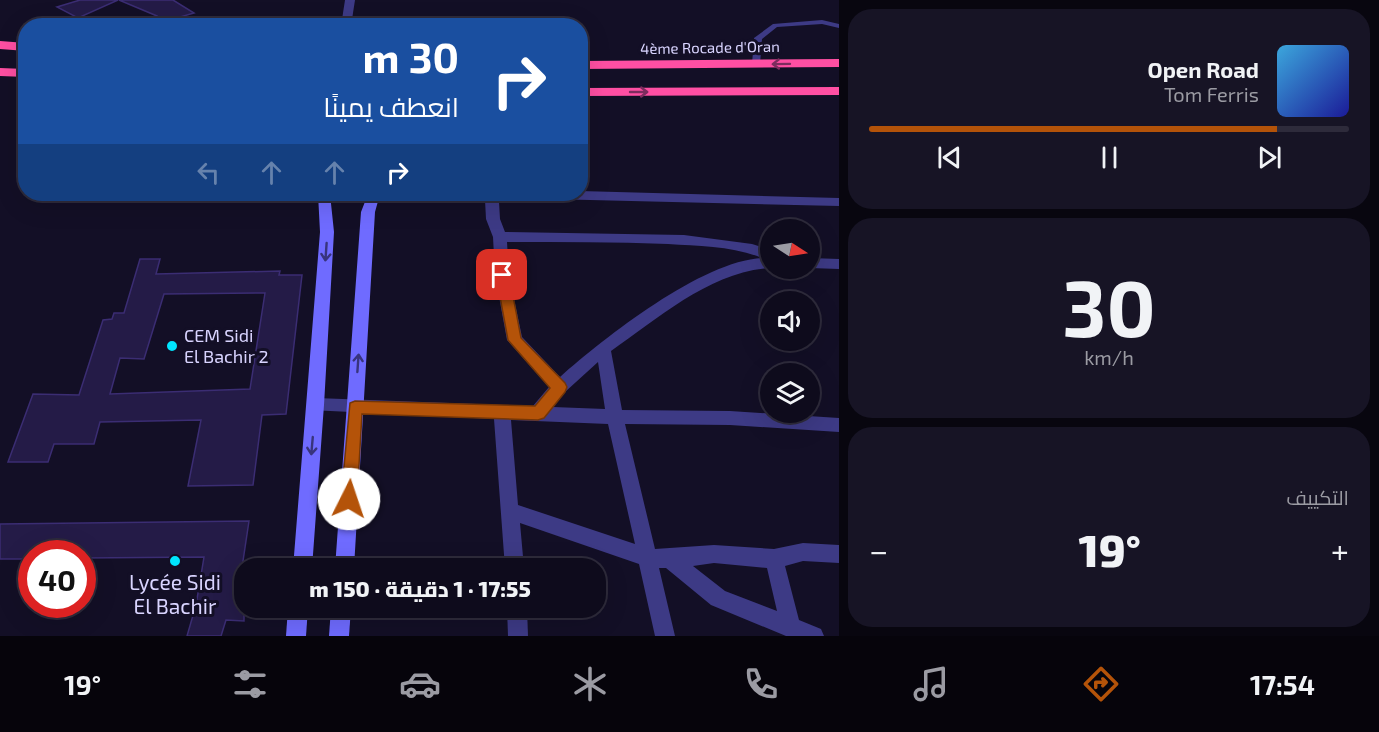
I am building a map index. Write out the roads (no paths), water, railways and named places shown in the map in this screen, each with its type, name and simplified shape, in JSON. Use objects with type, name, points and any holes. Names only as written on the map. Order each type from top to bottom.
[{"type":"highway","points":[[0,45],[18,46]]},
{"type":"highway","name":"4ème Rocade d'Oran","points":[[588,65],[839,63]]},
{"type":"highway","points":[[0,72],[18,73]]},
{"type":"highway","points":[[588,92],[839,91]]},
{"type":"street","points":[[347,18],[350,0]]},
{"type":"street","points":[[588,196],[839,202]]},
{"type":"street","points":[[303,558],[316,405],[327,232],[325,201]]},
{"type":"street","points":[[345,558],[368,212],[372,201]]},
{"type":"street","points":[[492,201],[493,219],[500,237],[502,275],[514,340],[559,387]]},
{"type":"street","points":[[500,237],[699,242],[760,251]]},
{"type":"street","points":[[820,263],[839,264]]},
{"type":"street","points":[[538,413],[559,387],[603,348],[707,279],[748,264],[760,264]]},
{"type":"street","points":[[603,348],[615,417],[659,559],[664,636]]},
{"type":"street","points":[[316,405],[615,417],[730,418],[839,426]]},
{"type":"street","points":[[502,411],[513,558]]},
{"type":"street","points":[[510,511],[659,559],[718,598],[814,636]]},
{"type":"street","points":[[659,559],[714,555],[774,559],[803,552],[839,555]]},
{"type":"street","points":[[774,559],[791,628]]},
{"type":"street","points":[[296,636],[297,618]]},
{"type":"street","points":[[339,636],[340,618]]},
{"type":"street","points":[[518,618],[519,636]]},
{"type":"lane","points":[[756,64],[758,38],[775,25],[822,22],[839,26]]},
{"type":"place","name":"CEM Sidi El Bachir 2","points":[[172,346]]},
{"type":"place","name":"Lycée Sidi El Bachir","points":[[175,561]]}]
